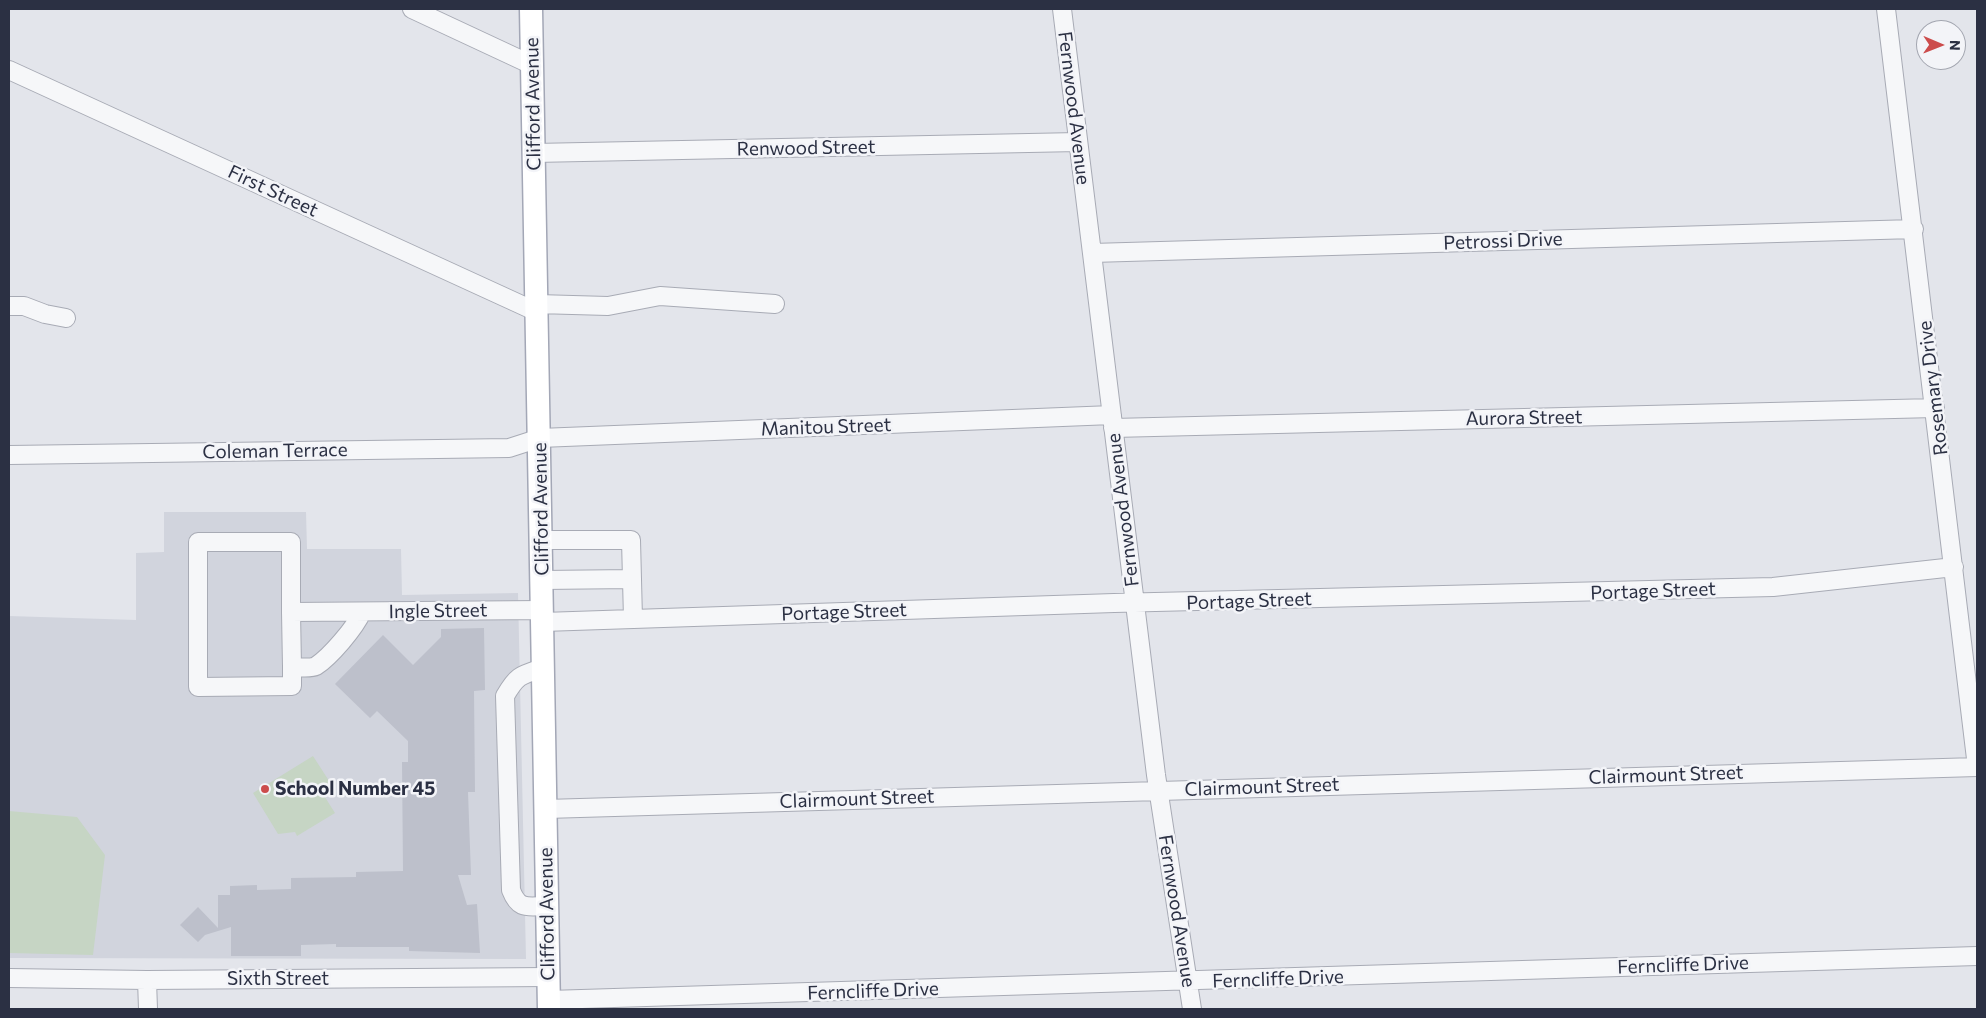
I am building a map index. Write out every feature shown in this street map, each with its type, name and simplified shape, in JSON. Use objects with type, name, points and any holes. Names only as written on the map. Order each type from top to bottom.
[{"type":"main road","name":"Clifford Avenue","points":[[532,9],[549,1005]]},
{"type":"street","points":[[412,9],[532,65]]},
{"type":"street","name":"Fernwood Avenue","points":[[1062,9],[1158,790],[1192,1009]]},
{"type":"street","name":"Rosemary Drive","points":[[1886,9],[1914,229],[1977,767]]},
{"type":"street","name":"First Street","points":[[9,70],[537,308]]},
{"type":"street","name":"Renwood Street","points":[[534,153],[1078,142]]},
{"type":"street","name":"Petrossi Drive","points":[[1092,253],[1914,229]]},
{"type":"street","points":[[537,308],[608,306],[660,296],[775,304]]},
{"type":"street","points":[[9,306],[24,306],[45,314],[66,318]]},
{"type":"street","name":"Aurora Street","points":[[1112,422],[1935,408]]},
{"type":"street","name":"Manitou Street","points":[[540,438],[1112,422]]},
{"type":"street","name":"Coleman Terrace","points":[[9,455],[509,448],[540,438]]},
{"type":"street","points":[[541,540],[631,540],[633,620]]},
{"type":"street","points":[[198,542],[291,542],[291,612],[292,686],[198,687],[198,542]]},
{"type":"street","name":"Portage Street","points":[[542,616],[633,620],[1135,603],[1773,588],[1954,568]]},
{"type":"street","points":[[542,580],[632,579]]},
{"type":"street","name":"Ingle Street","points":[[291,612],[542,616]]},
{"type":"street","points":[[292,667],[314,667],[350,631],[362,612]]},
{"type":"street","points":[[543,668],[520,675],[514,680],[505,696],[511,890],[515,902],[523,906],[548,906]]},
{"type":"street","name":"Clairmount Street","points":[[546,809],[1977,767]]},
{"type":"street","name":"Ferncliffe Drive","points":[[549,1005],[1188,981],[1977,956]]},
{"type":"street","name":"Sixth Street","points":[[9,978],[148,980],[548,977]]},
{"type":"street","points":[[148,980],[148,1009]]},
{"type":"shaded area","name":"School Number 45","points":[[164,512],[306,512],[307,549],[401,549],[402,595],[518,593],[526,959],[9,958],[9,616],[136,620],[136,553],[164,552]]},
{"type":"green space","points":[[313,756],[333,787],[323,794],[335,813],[297,836],[295,832],[278,834],[253,793]]},
{"type":"green space","points":[[9,811],[77,817],[105,855],[93,955],[9,953]]},
{"type":"building","points":[[484,628],[485,690],[474,691],[475,792],[468,792],[471,875],[458,875],[467,905],[477,904],[480,953],[409,951],[409,947],[336,947],[336,944],[301,945],[301,956],[231,956],[231,927],[205,935],[198,942],[180,925],[198,907],[218,928],[218,895],[230,895],[230,886],[257,885],[257,890],[291,889],[291,878],[356,877],[356,872],[403,871],[402,762],[408,762],[408,741],[377,711],[370,718],[335,684],[383,635],[413,665],[441,637],[441,629]]},
{"type":"place","name":"School Number 45","points":[[265,789]]}]
